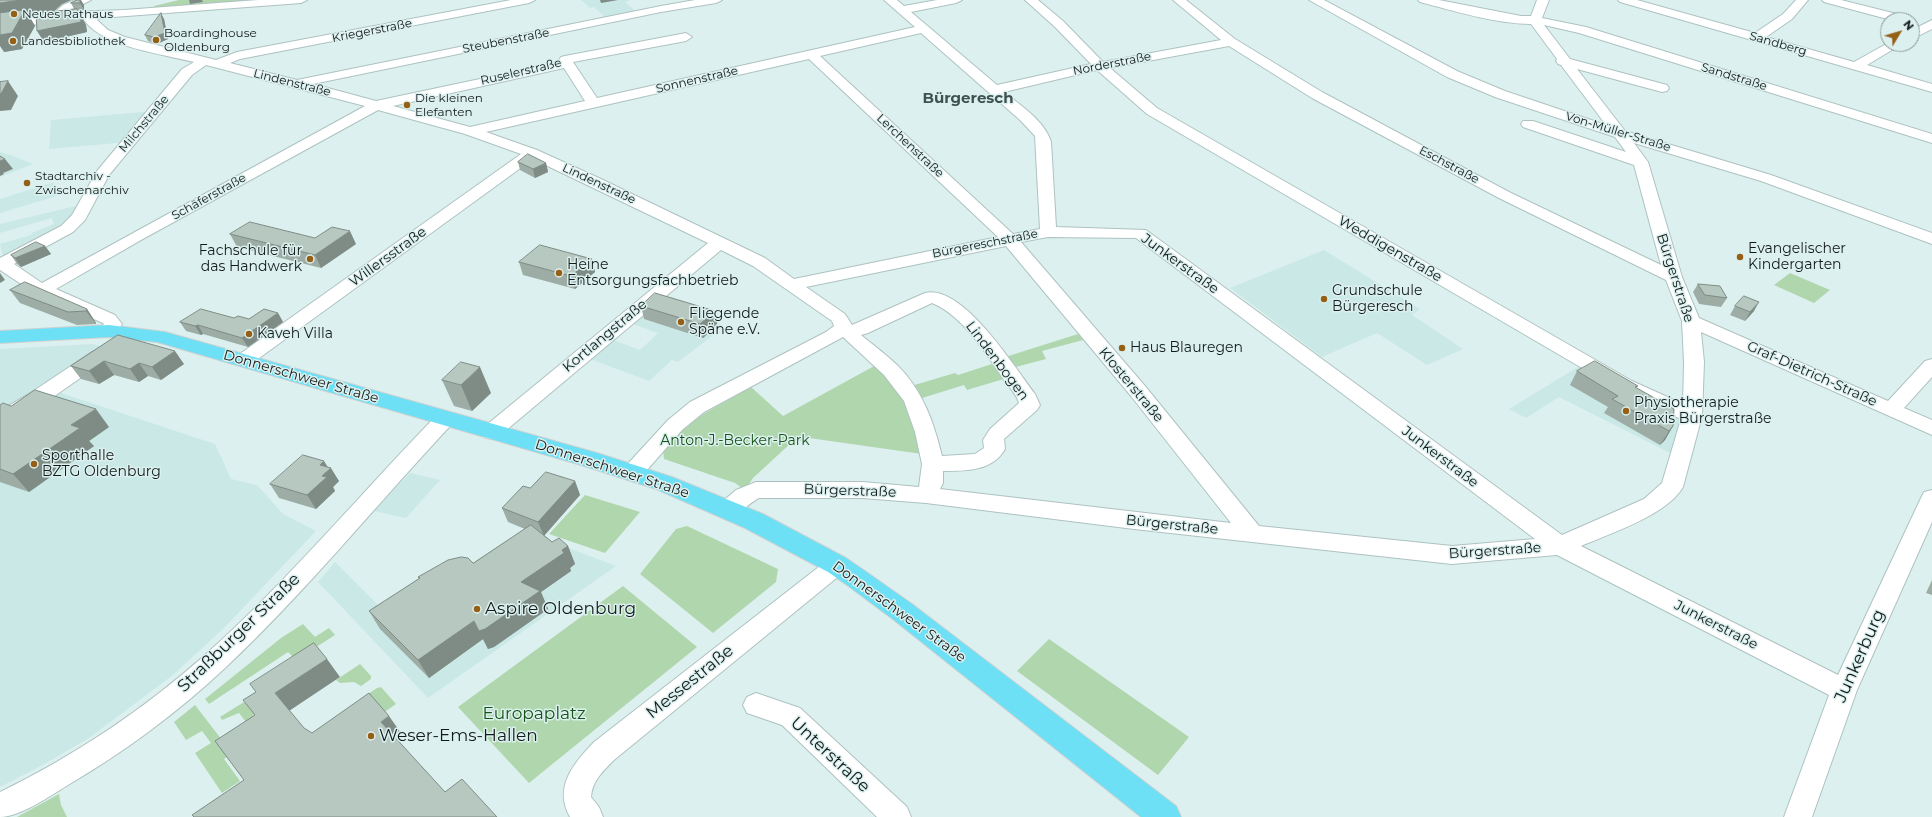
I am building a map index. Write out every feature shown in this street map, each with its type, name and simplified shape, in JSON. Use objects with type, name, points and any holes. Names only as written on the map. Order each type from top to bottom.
[{"type":"main road","name":"Donnerschweer Straße","points":[[0,337],[117,331],[158,336],[632,473],[685,491],[729,509],[784,536],[837,565],[903,612],[1151,813]]},
{"type":"street","points":[[57,17],[66,7],[83,0]]},
{"type":"street","points":[[0,29],[96,15],[166,0]]},
{"type":"street","points":[[0,25],[57,17],[124,14],[301,0]]},
{"type":"street","name":"Kriegerstraße","points":[[209,62],[529,0]]},
{"type":"street","name":"Steubenstraße","points":[[295,83],[666,8],[716,0]]},
{"type":"street","name":"Bürgereschstraße","points":[[793,284],[1048,232],[1044,142],[1042,135],[1025,117],[890,0]]},
{"type":"street","points":[[902,10],[956,0]]},
{"type":"street","name":"Weddigenstraße","points":[[1031,0],[1059,24],[1100,66],[1152,111],[1625,385],[1692,416]]},
{"type":"street","name":"Eschstraße","points":[[1179,0],[1231,42],[1271,68],[1338,107],[1504,195],[1673,277]]},
{"type":"street","name":"Von-Müller-Straße","points":[[1315,0],[1397,45],[1467,80],[1537,108],[1766,178],[1932,238]]},
{"type":"street","name":"Sandstraße","points":[[1424,0],[1478,12],[1521,20],[1535,20],[1582,30],[1932,139]]},
{"type":"street","points":[[1535,20],[1543,0]]},
{"type":"street","name":"Sandberg","points":[[1624,0],[1932,88]]},
{"type":"street","points":[[1651,8],[1664,0]]},
{"type":"street","points":[[1756,38],[1789,16],[1800,5],[1802,0]]},
{"type":"street","points":[[1828,0],[1880,14]]},
{"type":"street","name":"Lindenstraße","points":[[96,15],[90,20],[96,28],[104,34],[121,40],[295,83],[376,105],[470,131],[532,152],[759,262],[793,284],[839,318],[846,330]]},
{"type":"street","name":"Bürgerstraße","points":[[729,509],[744,496],[756,490],[863,490],[926,494],[1134,521],[1452,555],[1560,546],[1652,505],[1672,487],[1692,416],[1694,362],[1691,321],[1673,277],[1641,162],[1620,133],[1562,61],[1535,20]]},
{"type":"street","points":[[1920,23],[1930,25]]},
{"type":"street","points":[[1920,31],[1930,25]]},
{"type":"street","name":"Sonnenstraße","points":[[470,131],[924,29]]},
{"type":"street","name":"Ruselerstraße","points":[[376,105],[566,64],[565,60],[686,37]]},
{"type":"street","name":"Norderstraße","points":[[994,90],[1100,66],[1231,42]]},
{"type":"street","points":[[1856,66],[1881,52]]},
{"type":"street","name":"Lerchenstraße","points":[[811,54],[1009,239]]},
{"type":"street","points":[[1562,61],[1662,88]]},
{"type":"street","name":"Milchstraße","points":[[0,264],[67,229],[75,223],[102,174],[187,72],[209,62]]},
{"type":"street","points":[[566,64],[593,103]]},
{"type":"street","name":"Schäferstraße","points":[[42,290],[135,237],[376,105]]},
{"type":"street","points":[[1528,124],[1641,162]]},
{"type":"street","name":"Willersstraße","points":[[244,360],[532,152]]},
{"type":"street","name":"Junkerstraße","points":[[1048,232],[1140,233],[1560,546],[1844,690]]},
{"type":"street","name":"Klosterstraße","points":[[1009,239],[1142,397],[1252,533]]},
{"type":"street","name":"Kortlangstraße","points":[[491,432],[720,242]]},
{"type":"street","points":[[0,264],[42,290],[109,319],[117,331],[98,357],[39,397],[0,420]]},
{"type":"street","name":"Lindenbogen","points":[[846,330],[862,329],[931,297],[938,299],[963,317],[980,334],[1028,399],[1030,405],[997,434],[993,440],[995,449],[988,458],[933,464]]},
{"type":"street","name":"Graf-Dietrich-Straße","points":[[1691,321],[1892,408],[1932,428]]},
{"type":"street","points":[[632,473],[675,425],[697,407],[846,330],[852,337],[893,372],[903,384],[921,418],[933,464],[932,483],[926,494]]},
{"type":"street","points":[[1892,408],[1932,365]]},
{"type":"street","name":"Straßburger Straße","points":[[0,807],[41,785],[100,749],[141,722],[188,685],[230,647],[333,541],[391,475],[445,419]]},
{"type":"street","name":"Junkerburg","points":[[1798,817],[1844,690],[1932,498]]},
{"type":"street","name":"Messestraße","points":[[589,817],[579,806],[577,789],[586,771],[604,751],[837,565]]},
{"type":"street","name":"Unterstraße","points":[[756,705],[791,716],[897,817]]},
{"type":"shaded area","points":[[581,0],[630,0],[625,2],[639,14],[606,18],[594,7],[590,8]]},
{"type":"shaded area","points":[[154,111],[128,142],[49,149],[51,120]]},
{"type":"shaded area","points":[[0,152],[13,156],[33,164],[0,177]]},
{"type":"shaded area","points":[[54,182],[57,196],[0,213],[0,199]]},
{"type":"shaded area","points":[[80,205],[64,229],[3,257],[0,244],[31,235],[32,233],[54,224],[52,218],[0,233],[0,224]]},
{"type":"shaded area","name":"Grundschule Bürgeresch","points":[[1324,250],[1420,309],[1412,315],[1463,349],[1427,365],[1377,333],[1322,357],[1230,288]]},
{"type":"shaded area","points":[[652,298],[725,326],[678,362],[672,360],[649,381],[582,356],[605,337],[640,350],[658,333],[624,321]]},
{"type":"shaded area","points":[[93,344],[100,346],[89,356],[0,411],[0,349]]},
{"type":"shaded area","points":[[1586,362],[1692,416],[1680,458],[1559,397],[1526,418],[1509,409]]},
{"type":"shaded area","points":[[55,391],[215,444],[231,479],[257,485],[283,514],[316,531],[223,629],[173,675],[89,738],[41,766],[0,787],[0,427]]},
{"type":"shaded area","points":[[410,473],[440,480],[406,518],[374,511]]},
{"type":"shaded area","points":[[540,537],[616,566],[428,698],[318,582],[335,562],[387,614],[478,570]]},
{"type":"green space","points":[[179,0],[260,0],[154,9],[154,6]]},
{"type":"green space","points":[[1790,273],[1830,290],[1814,303],[1774,285]]},
{"type":"green space","points":[[1078,334],[1083,340],[1042,351],[1046,359],[1012,368],[1002,358]]},
{"type":"green space","points":[[995,363],[1007,378],[967,390],[964,385],[919,399],[911,386],[955,373],[958,375]]},
{"type":"green space","name":"Anton-J.-Becker-Park","points":[[876,365],[905,393],[922,454],[809,438],[790,444],[753,478],[745,490],[735,483],[664,459],[663,450],[678,434],[700,416],[751,387],[783,416]]},
{"type":"green space","points":[[585,495],[640,512],[605,553],[549,534]]},
{"type":"green space","points":[[687,526],[778,569],[776,582],[713,633],[640,574],[676,529]]},
{"type":"green space","name":"Europaplatz","points":[[623,586],[697,647],[529,783],[458,707]]},
{"type":"green space","points":[[303,624],[315,637],[329,628],[335,635],[296,660],[288,652],[209,704],[205,699],[281,638]]},
{"type":"green space","points":[[1049,639],[1189,737],[1158,775],[1017,671]]},
{"type":"green space","points":[[360,664],[371,676],[371,679],[361,686],[354,682],[340,683],[336,680]]},
{"type":"green space","points":[[381,687],[396,704],[383,713],[368,694]]},
{"type":"green space","points":[[244,702],[257,712],[253,715],[256,721],[256,735],[239,713],[222,720],[220,717]]},
{"type":"green space","points":[[195,705],[232,753],[224,759],[240,781],[222,793],[195,753],[211,743],[202,731],[186,740],[174,722]]},
{"type":"green space","points":[[59,794],[61,805],[67,817],[17,817]]},
{"type":"building","points":[[0,0],[21,0],[0,3]]},
{"type":"building","points":[[80,0],[80,3],[71,3]]},
{"type":"building","points":[[77,9],[80,14],[81,22],[37,31],[36,14]]},
{"type":"building","points":[[25,10],[12,33],[0,35],[0,13]]},
{"type":"building","points":[[161,13],[165,33],[154,37],[145,35]]},
{"type":"building","points":[[8,81],[1,94],[0,94],[0,82]]},
{"type":"building","points":[[528,154],[546,163],[533,169],[518,162]]},
{"type":"building","points":[[0,156],[5,159],[0,161]]},
{"type":"building","points":[[250,222],[315,238],[332,227],[350,231],[315,255],[230,234]]},
{"type":"building","points":[[36,242],[45,246],[15,258],[11,255]]},
{"type":"building","points":[[540,245],[592,259],[571,276],[519,262]]},
{"type":"building","points":[[25,282],[87,309],[86,311],[68,312],[10,290]]},
{"type":"building","points":[[1698,284],[1720,286],[1727,298],[1705,295]]},
{"type":"building","points":[[655,293],[715,311],[700,324],[641,306]]},
{"type":"building","points":[[1744,296],[1759,302],[1750,312],[1735,306]]},
{"type":"building","points":[[201,309],[234,318],[238,316],[249,319],[264,309],[278,313],[242,338],[198,325],[195,326],[180,322]]},
{"type":"building","points":[[118,335],[175,351],[152,367],[139,363],[130,369],[104,361],[89,371],[71,366]]},
{"type":"building","points":[[1595,361],[1638,386],[1635,387],[1674,409],[1673,426],[1669,431],[1612,399],[1618,396],[1577,371]]},
{"type":"building","points":[[461,362],[480,367],[461,385],[442,380]]},
{"type":"building","points":[[35,390],[96,409],[71,425],[80,428],[13,474],[0,469],[0,405],[3,403],[11,406]]},
{"type":"building","points":[[303,455],[324,461],[320,465],[331,468],[322,476],[327,477],[307,495],[270,484]]},
{"type":"building","points":[[546,472],[575,481],[538,522],[502,508],[523,486],[530,488]]},
{"type":"building","name":"Aspire Oldenburg","points":[[531,525],[552,542],[559,538],[568,546],[562,550],[564,553],[521,582],[540,591],[485,629],[479,631],[474,621],[418,660],[369,611],[420,578],[418,577],[448,560],[461,557],[468,558],[473,563]]},
{"type":"building","name":"Weser-Ems-Hallen","points":[[314,643],[327,659],[275,693],[304,728],[312,733],[369,693],[389,716],[381,722],[445,792],[462,779],[497,817],[194,817],[192,815],[244,780],[215,741],[255,715],[243,700],[256,692],[250,684]]},
{"type":"place","name":"Neues Rathaus","points":[[14,14]]},
{"type":"place","name":"Boardinghouse Oldenburg","points":[[156,40]]},
{"type":"place","name":"Landesbibliothek","points":[[13,41]]},
{"type":"place","name":"Die kleinen Elefanten","points":[[407,105]]},
{"type":"place","name":"Stadtarchiv - Zwischenarchiv","points":[[27,183]]},
{"type":"place","name":"Evangelischer Kindergarten","points":[[1740,257]]},
{"type":"place","name":"Fachschule für das Handwerk","points":[[310,259]]},
{"type":"place","name":"Heine Entsorgungsfachbetrieb","points":[[559,273]]},
{"type":"place","name":"Grundschule Bürgeresch","points":[[1324,299]]},
{"type":"place","name":"Fliegende Späne e.V.","points":[[681,322]]},
{"type":"place","name":"Kaveh Villa","points":[[249,334]]},
{"type":"place","name":"Haus Blauregen","points":[[1122,348]]},
{"type":"place","name":"Physiotherapie Praxis Bürgerstraße","points":[[1626,411]]},
{"type":"place","name":"Sporthalle BZTG Oldenburg","points":[[34,464]]},
{"type":"place","name":"Aspire Oldenburg","points":[[477,609]]},
{"type":"place","name":"Weser-Ems-Hallen","points":[[371,736]]},
{"type":"district","name":"Bürgeresch","points":[[968,99]]}]
